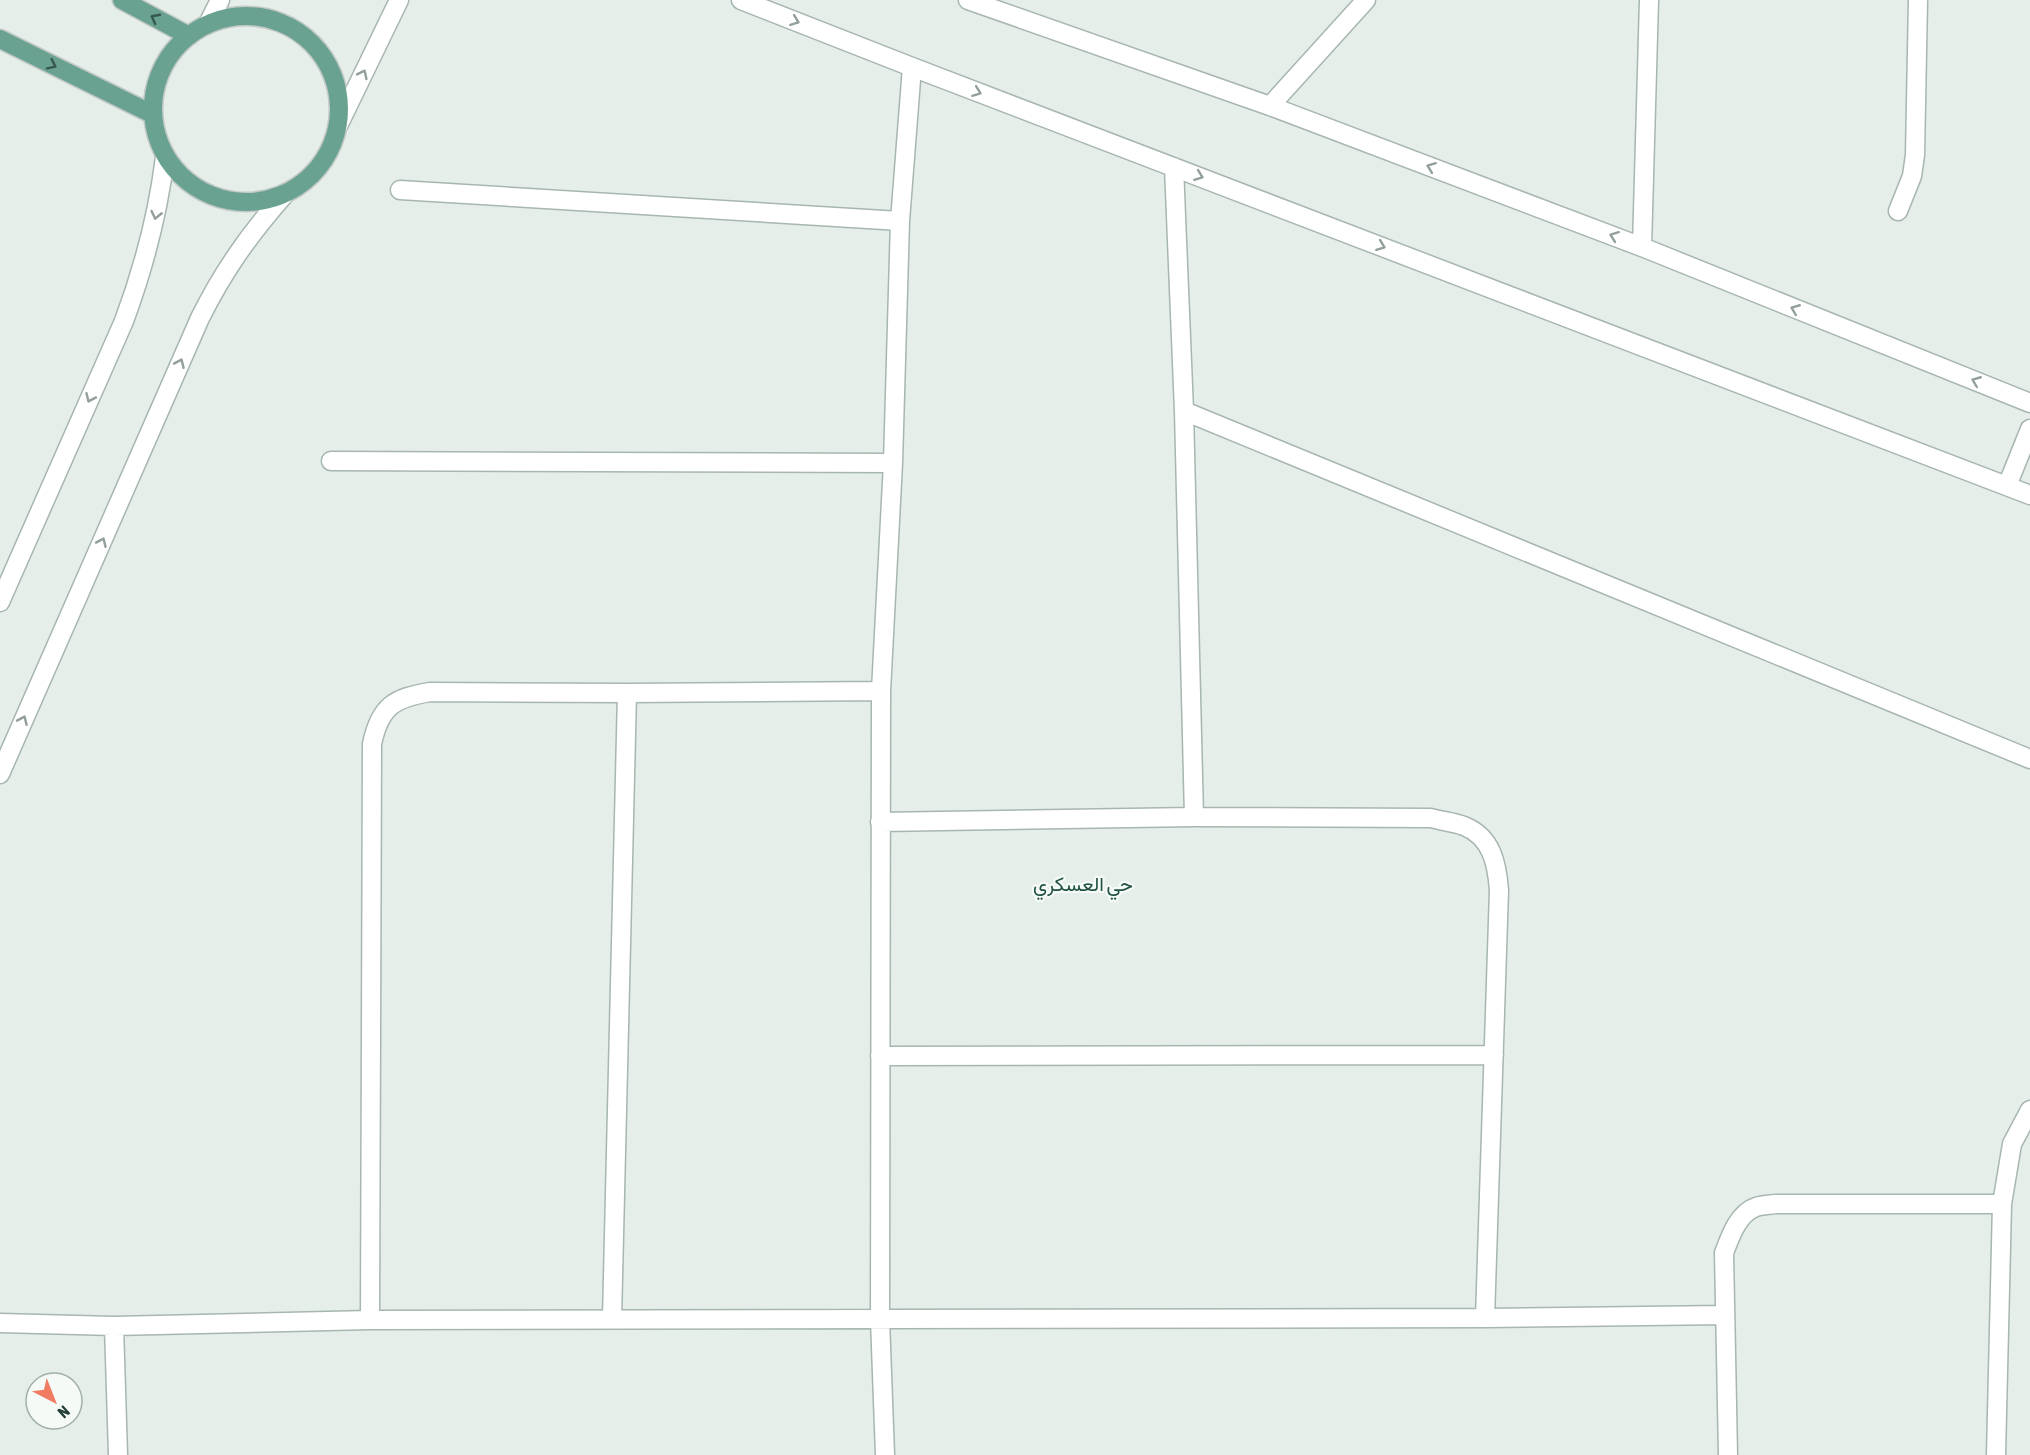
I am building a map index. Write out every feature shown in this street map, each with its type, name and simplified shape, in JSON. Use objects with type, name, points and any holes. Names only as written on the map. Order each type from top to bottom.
[{"type":"main road","points":[[122,0],[189,36]]},
{"type":"main road","points":[[252,16],[275,20],[295,29],[313,43],[326,61],[336,81],[340,104],[338,126],[331,148],[320,167],[303,183],[284,195],[262,201],[240,203],[217,199],[188,183],[165,157],[156,136],[152,114],[154,92],[161,71],[172,51],[189,36],[208,24],[230,17],[252,16]]},
{"type":"main road","points":[[0,39],[152,114]]},
{"type":"street","points":[[208,24],[220,0]]},
{"type":"street","points":[[338,126],[399,0]]},
{"type":"street","points":[[741,0],[2030,495]]},
{"type":"street","points":[[968,0],[1270,106],[1642,247],[2030,403]]},
{"type":"street","points":[[1270,106],[1366,0]]},
{"type":"street","points":[[1642,247],[1649,0]]},
{"type":"street","points":[[1898,211],[1912,176],[1916,155],[1918,0]]},
{"type":"street","points":[[885,1455],[880,1319],[881,691],[893,463],[900,221],[912,67]]},
{"type":"street","points":[[0,602],[139,282],[160,199],[165,157]]},
{"type":"street","points":[[1174,167],[1184,411],[1194,817]]},
{"type":"street","points":[[400,190],[900,221]]},
{"type":"street","points":[[0,774],[204,309],[237,253],[284,195]]},
{"type":"street","points":[[1184,411],[2030,759]]},
{"type":"street","points":[[2007,486],[2030,429]]},
{"type":"street","points":[[331,461],[893,463]]},
{"type":"street","points":[[370,1320],[372,744],[376,723],[389,706],[406,696],[430,692],[881,691]]},
{"type":"street","points":[[612,1319],[627,693]]},
{"type":"street","points":[[880,822],[1194,817],[1431,818],[1465,826],[1484,838],[1497,865],[1499,890],[1485,1318]]},
{"type":"street","points":[[880,1056],[1494,1056]]},
{"type":"street","points":[[1996,1455],[2002,1204],[2012,1144],[2030,1110]]},
{"type":"street","points":[[1728,1455],[1724,1253],[1732,1232],[1742,1217],[1755,1207],[1775,1204],[2002,1204]]},
{"type":"street","points":[[0,1323],[114,1326],[370,1320],[1485,1318],[1725,1315]]},
{"type":"street","points":[[114,1326],[118,1455]]},
{"type":"district","name":"حي العسكري","points":[[1083,883]]}]
